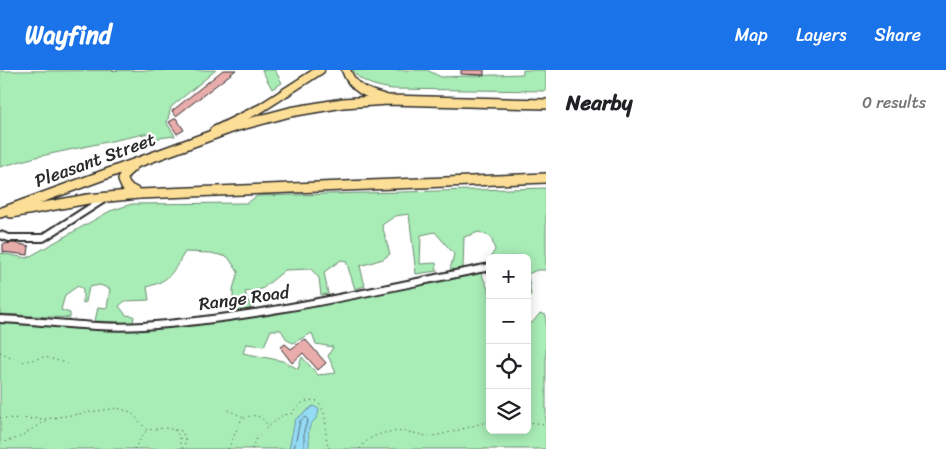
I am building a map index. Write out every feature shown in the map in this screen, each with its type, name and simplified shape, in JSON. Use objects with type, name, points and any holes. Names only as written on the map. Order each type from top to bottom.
[{"type":"highway","name":"Pleasant Street","points":[[0,214],[234,127],[290,112],[343,103],[388,100],[544,105]]},
{"type":"highway","points":[[139,162],[126,171],[122,180],[126,187],[139,194]]},
{"type":"highway","points":[[0,214],[106,197],[139,194],[544,177]]},
{"type":"main road","points":[[172,149],[261,108],[320,70]]},
{"type":"main road","points":[[346,70],[352,83],[360,90],[388,100]]},
{"type":"street","points":[[0,236],[10,238],[43,238],[106,197]]},
{"type":"street","name":"Range Road","points":[[0,318],[121,326],[165,324],[263,313],[486,268]]},
{"type":"path","points":[[0,352],[22,362],[45,357],[69,364]]},
{"type":"path","points":[[252,449],[254,441],[262,430],[283,415],[291,414],[303,402],[314,400],[320,405],[326,422],[326,438],[330,449]]},
{"type":"path","points":[[0,418],[49,419],[117,408],[131,412],[147,430]]},
{"type":"path","points":[[228,410],[240,414],[243,419]]},
{"type":"path","points":[[228,449],[238,424],[243,419],[255,414],[260,416],[268,426]]},
{"type":"path","points":[[0,443],[18,438],[49,419]]},
{"type":"path","points":[[360,449],[363,444],[371,439],[388,432],[402,431],[429,437],[486,422]]},
{"type":"path","points":[[531,422],[546,424]]},
{"type":"path","points":[[147,430],[173,429],[182,431],[186,436],[181,449]]},
{"type":"path","points":[[173,429],[180,438],[181,449]]},
{"type":"path","points":[[134,449],[147,430]]},
{"type":"green space","points":[[216,70],[171,107],[167,123],[175,136],[151,139],[149,133],[36,157],[0,167],[0,71]]},
{"type":"green space","points":[[262,70],[275,70],[282,83],[272,89]]},
{"type":"green space","points":[[352,70],[427,70],[441,77],[523,74],[523,70],[546,70],[546,91],[392,89],[365,81]]},
{"type":"green space","points":[[546,188],[546,270],[537,270],[531,273],[531,254],[492,254],[495,250],[491,237],[479,232],[464,237],[463,268],[450,270],[454,254],[435,232],[421,235],[420,264],[436,263],[437,271],[416,274],[409,214],[395,216],[382,225],[390,254],[383,259],[360,266],[365,286],[355,289],[346,261],[341,260],[324,272],[328,294],[321,295],[319,278],[311,269],[285,270],[262,289],[245,292],[251,309],[233,311],[233,289],[238,272],[228,257],[211,253],[185,252],[170,275],[161,282],[147,287],[149,300],[125,301],[119,306],[126,315],[134,316],[133,323],[95,321],[98,307],[107,308],[110,289],[100,285],[89,287],[86,302],[83,303],[83,289],[78,286],[65,295],[61,310],[70,313],[70,318],[0,314],[0,253],[27,258],[110,211],[132,204],[247,203],[257,196]]},
{"type":"green space","points":[[480,271],[486,284],[486,434],[531,434],[531,323],[540,313],[546,315],[546,449],[0,449],[0,321],[147,327],[262,316]],"holes":[[[271,330],[281,330],[287,340],[293,343],[312,333],[316,344],[333,347],[328,356],[336,373],[318,375],[302,357],[298,369],[283,361],[243,353],[246,344],[264,346]]]},
{"type":"water","points":[[313,406],[319,409],[309,429],[307,449],[289,449],[295,420]]},
{"type":"building","points":[[223,70],[236,70],[176,116],[172,111]]},
{"type":"building","points":[[461,70],[484,70],[484,75],[461,74]]},
{"type":"building","points":[[176,118],[184,130],[177,134],[169,122]]},
{"type":"building","points":[[14,243],[29,246],[28,255],[3,252],[3,244]]},
{"type":"building","points":[[305,339],[326,363],[318,370],[303,353],[292,363],[282,350],[281,347],[285,344],[291,349]]}]
